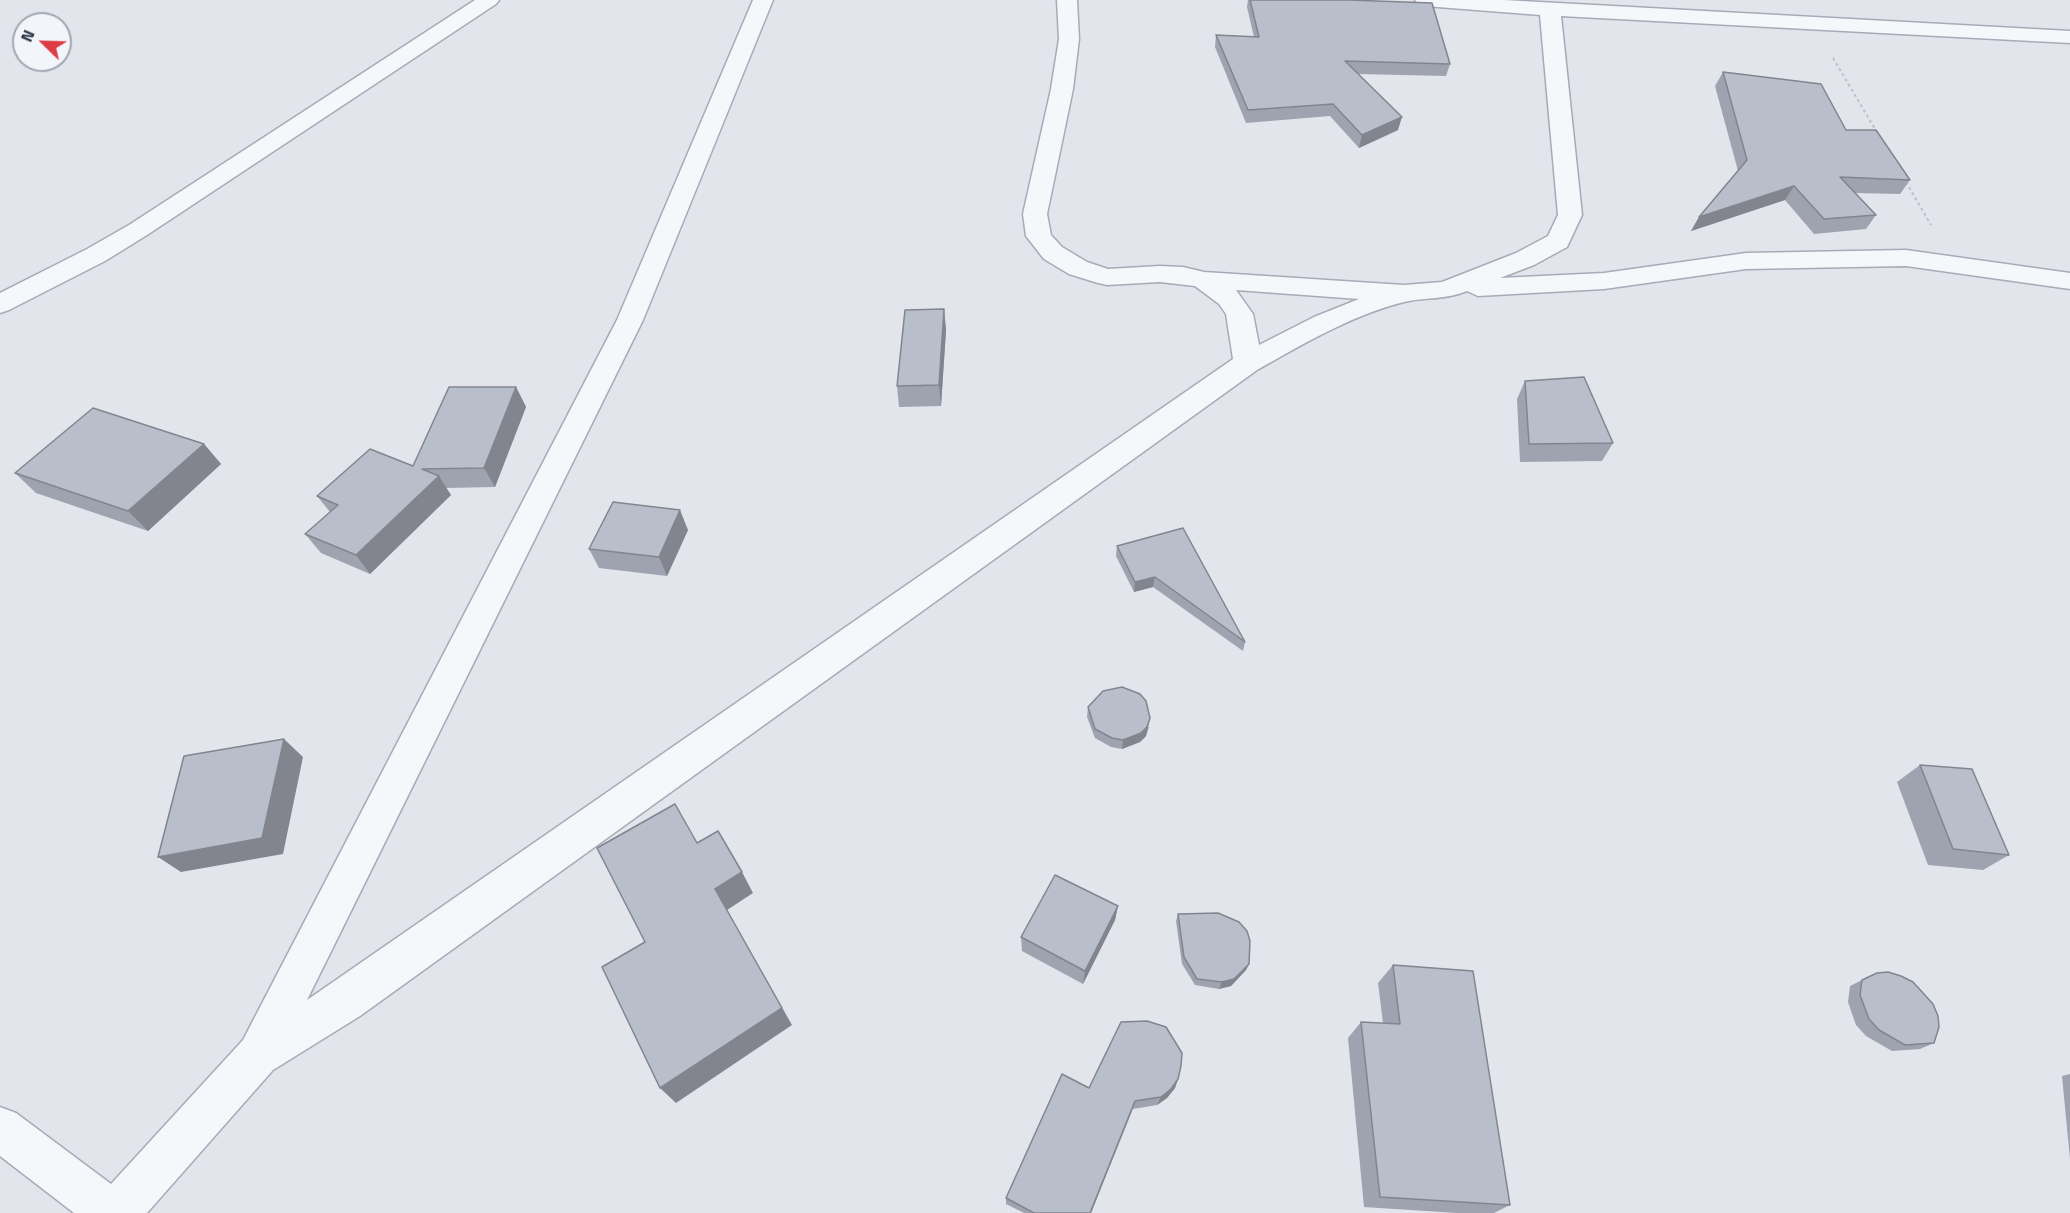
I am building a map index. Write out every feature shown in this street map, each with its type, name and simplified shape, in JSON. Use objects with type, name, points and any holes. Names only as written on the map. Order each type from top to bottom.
[{"type":"street","points":[[0,1129],[114,1213],[258,1055],[630,320],[763,0]]},
{"type":"street","points":[[1067,0],[1069,39],[1062,90],[1035,214],[1039,236],[1053,253],[1078,268],[1107,277],[1183,275],[1204,280],[1404,293],[1604,281],[1746,261],[1905,258],[2070,281]]},
{"type":"street","points":[[1425,0],[2070,37]]},
{"type":"street","points":[[0,304],[86,260],[138,230],[490,1]]},
{"type":"street","points":[[1446,290],[1525,260],[1558,242],[1570,215],[1543,6]]},
{"type":"street","points":[[1204,280],[1226,294],[1242,314],[1247,363]]},
{"type":"street","points":[[258,1055],[345,1001],[1247,363],[1334,316],[1404,293]]},
{"type":"path","points":[[1812,23],[1883,143]]},
{"type":"path","points":[[1901,174],[1954,264]]},
{"type":"building","points":[[1250,0],[1432,3],[1450,64],[1345,61],[1402,117],[1362,135],[1333,104],[1248,110],[1216,35],[1259,37]]},
{"type":"building","points":[[1723,72],[1821,84],[1846,130],[1876,130],[1910,180],[1840,177],[1876,215],[1824,219],[1794,186],[1699,217],[1747,160]]},
{"type":"building","points":[[944,309],[939,385],[897,386],[905,310]]},
{"type":"building","points":[[1584,377],[1613,443],[1529,444],[1525,381]]},
{"type":"building","points":[[449,387],[516,387],[484,468],[422,469],[439,476],[356,555],[305,534],[338,505],[317,496],[370,449],[413,466]]},
{"type":"building","points":[[93,408],[204,444],[128,511],[15,473]]},
{"type":"building","points":[[613,502],[680,510],[659,557],[589,549]]},
{"type":"building","points":[[1183,528],[1245,642],[1155,577],[1135,582],[1117,546]]},
{"type":"building","points":[[1122,687],[1140,694],[1146,701],[1150,718],[1147,727],[1141,733],[1123,740],[1112,738],[1095,729],[1088,707],[1103,691]]},
{"type":"building","points":[[284,739],[262,838],[158,857],[184,756]]},
{"type":"building","points":[[1920,765],[1972,769],[2009,855],[1953,849]]},
{"type":"building","points":[[675,804],[697,843],[718,831],[742,872],[715,889],[782,1008],[660,1088],[602,967],[645,942],[597,848]]},
{"type":"building","points":[[1055,875],[1118,906],[1085,971],[1021,937]]},
{"type":"building","points":[[1218,913],[1239,922],[1247,931],[1250,941],[1249,964],[1234,979],[1222,982],[1197,979],[1184,957],[1178,914]]},
{"type":"building","points":[[1393,965],[1473,971],[1510,1205],[1380,1197],[1361,1022],[1400,1024]]},
{"type":"building","points":[[1888,972],[1913,982],[1933,1004],[1938,1016],[1939,1027],[1934,1043],[1905,1045],[1879,1030],[1869,1019],[1860,995],[1862,980],[1877,973]]},
{"type":"building","points":[[1147,1021],[1166,1027],[1182,1053],[1178,1079],[1161,1097],[1135,1101],[1090,1213],[1034,1213],[1006,1198],[1062,1074],[1089,1088],[1121,1022]]}]
